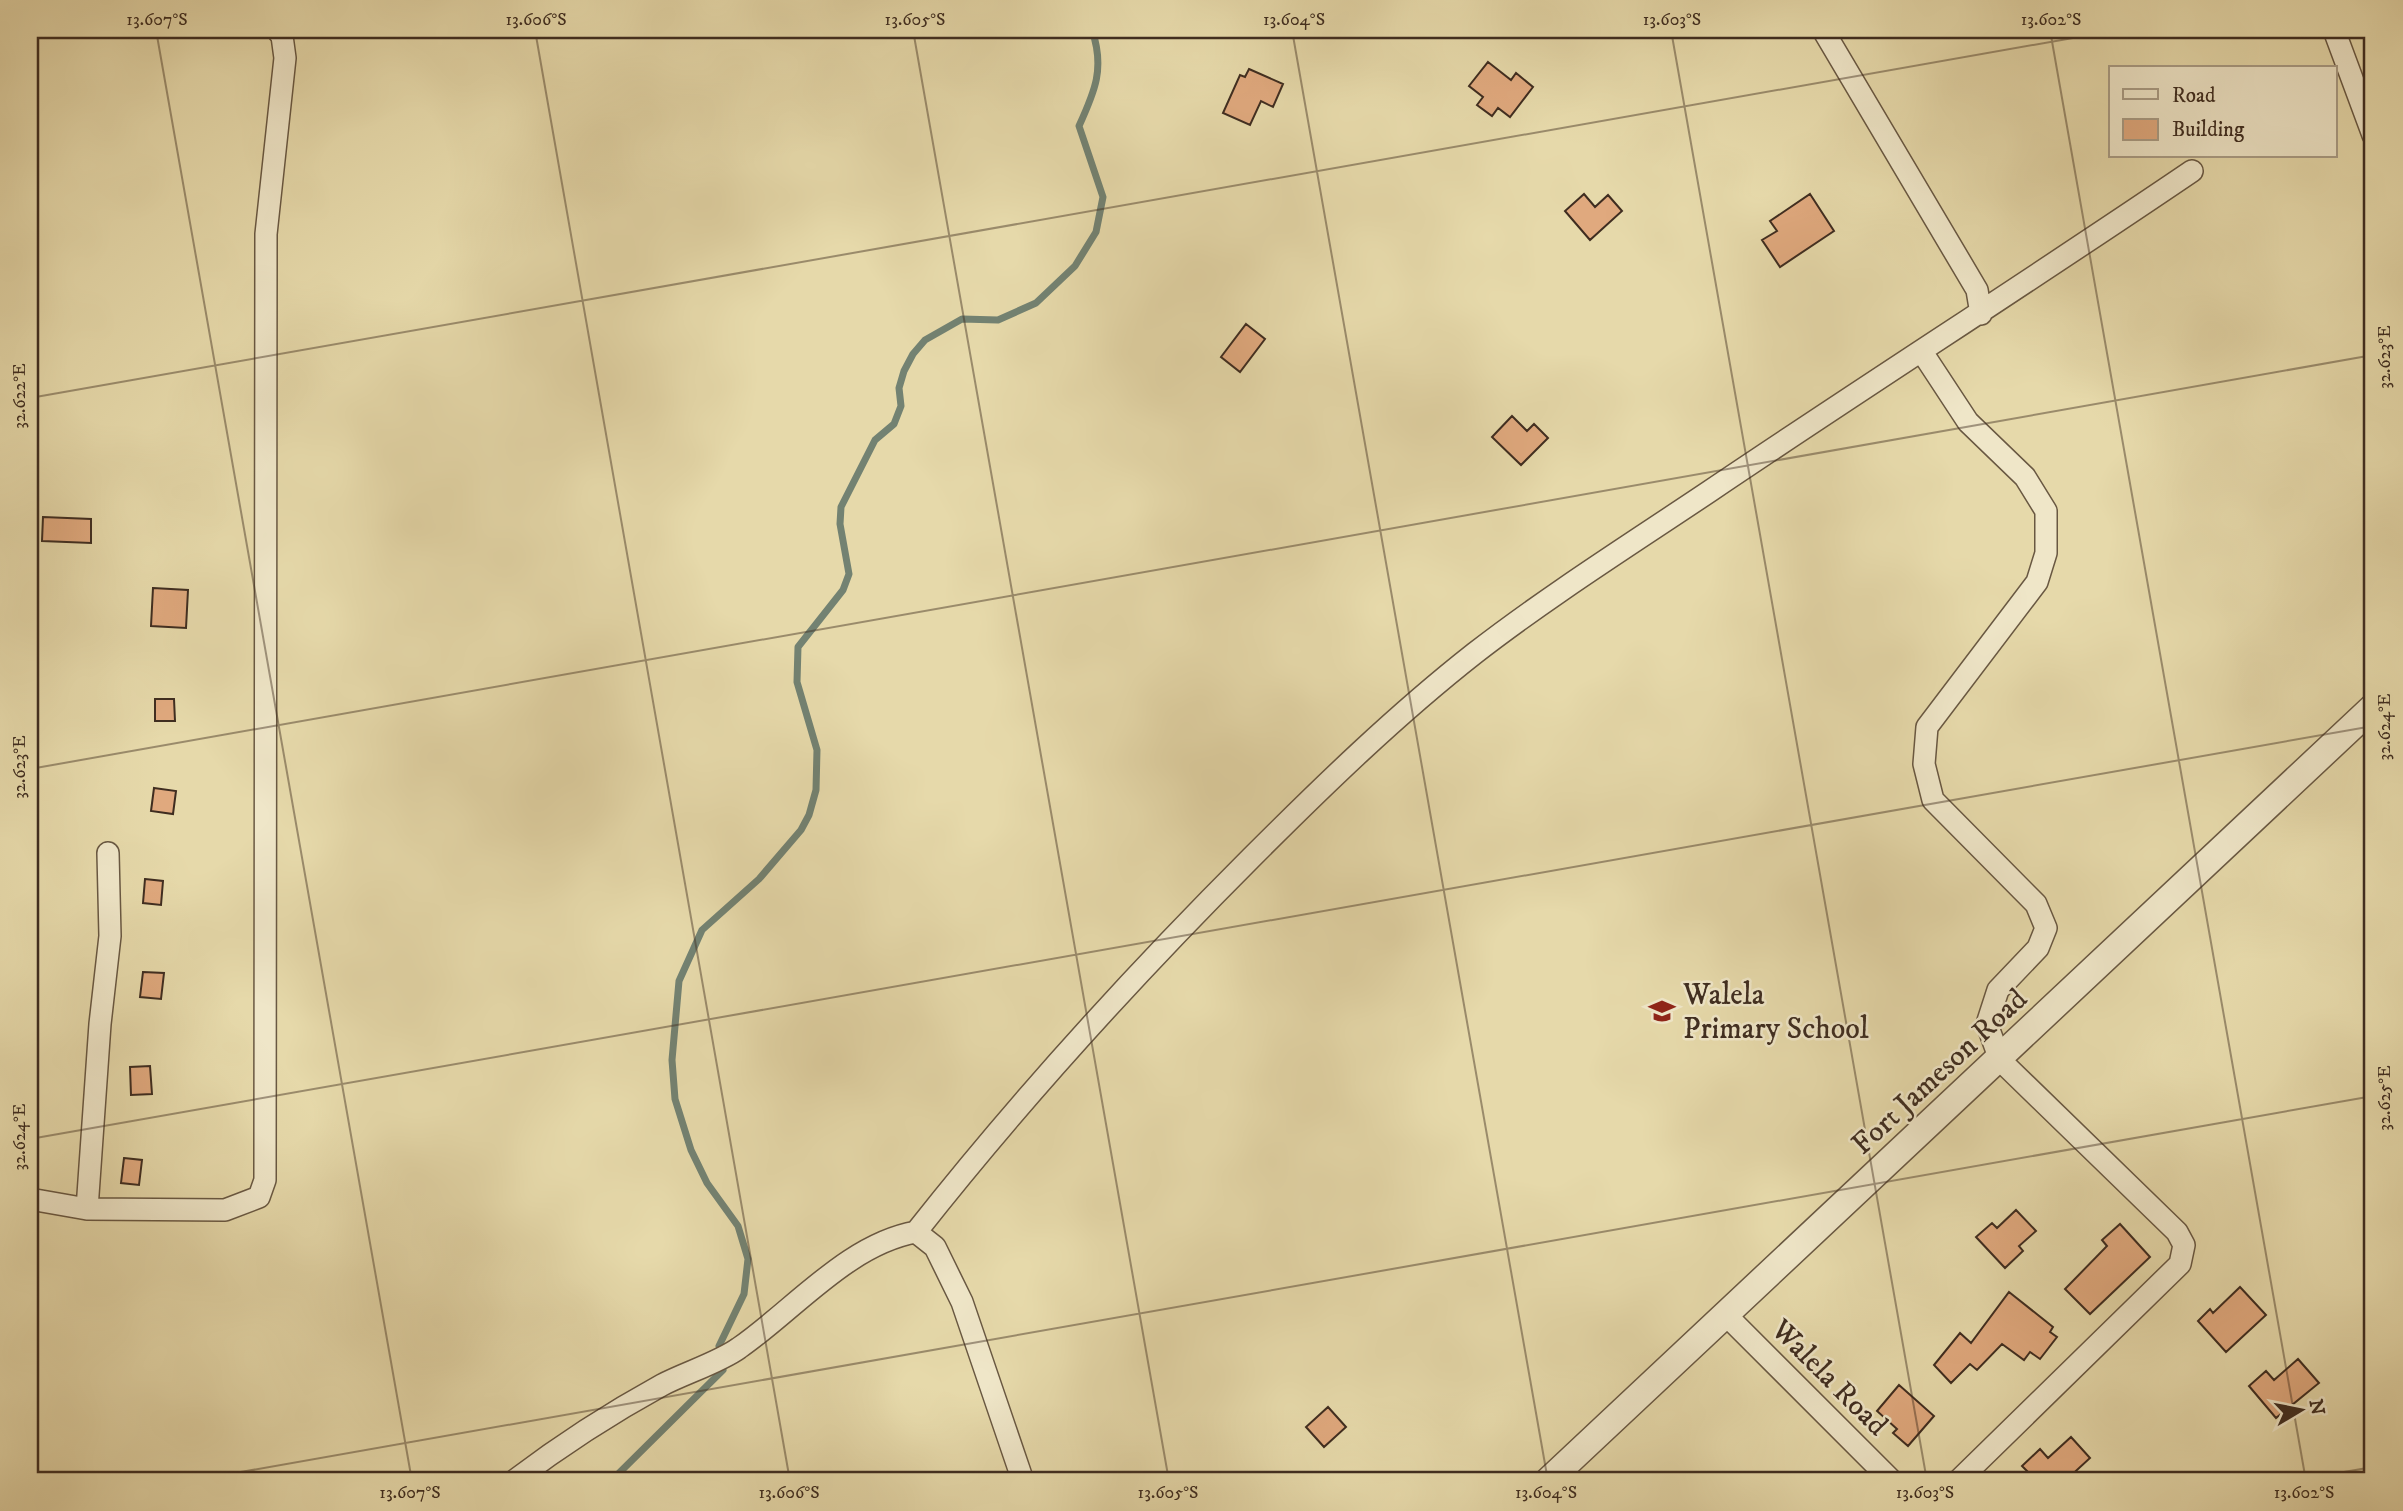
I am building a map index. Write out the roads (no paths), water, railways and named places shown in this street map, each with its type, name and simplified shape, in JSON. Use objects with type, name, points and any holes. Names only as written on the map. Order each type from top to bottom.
[{"type":"street","points":[[30,1199],[86,1209],[225,1210],[258,1197],[265,1180],[266,234],[285,58],[282,36],[277,30]]},
{"type":"street","points":[[1823,30],[1977,290],[1981,314]]},
{"type":"street","points":[[2334,30],[2373,135]]},
{"type":"street","points":[[514,1481],[639,1398],[738,1350],[786,1309],[869,1250],[893,1236],[916,1232],[998,1128],[1181,928],[1325,785],[1470,657],[1526,614],[1981,314],[2192,171]]},
{"type":"street","points":[[1922,352],[1968,422],[2025,477],[2046,512],[2046,553],[2037,582],[1927,727],[1924,764],[1933,800],[2036,904],[2046,928],[2038,948],[1998,990],[1987,1024],[2000,1060],[2177,1232],[2184,1245],[2180,1264],[1958,1481]]},
{"type":"street","name":"Fort Jameson Road","points":[[1548,1481],[2000,1060],[2373,707]]},
{"type":"street","points":[[86,1209],[100,1024],[110,936],[108,852]]},
{"type":"street","points":[[916,1232],[935,1247],[962,1302],[1023,1481]]},
{"type":"street","name":"Walela Road","points":[[1725,1314],[1892,1481]]},
{"type":"waterway","points":[[719,1346],[744,1294],[748,1259],[738,1226],[707,1183],[691,1150],[675,1099],[672,1060],[679,981],[702,930],[759,879],[801,830],[809,815],[816,790],[817,750],[797,682],[798,647],[843,590],[849,574],[840,524],[841,507],[875,440],[894,424],[901,406],[899,388],[913,354],[925,340],[962,319],[998,320],[1036,303],[1075,266],[1096,232],[1103,197],[1079,126],[1094,90],[1098,68],[1092,30]]},
{"type":"waterway","points":[[611,1481],[723,1370]]},
{"type":"place","name":"Walela Primary School","points":[[1662,1011]]}]
